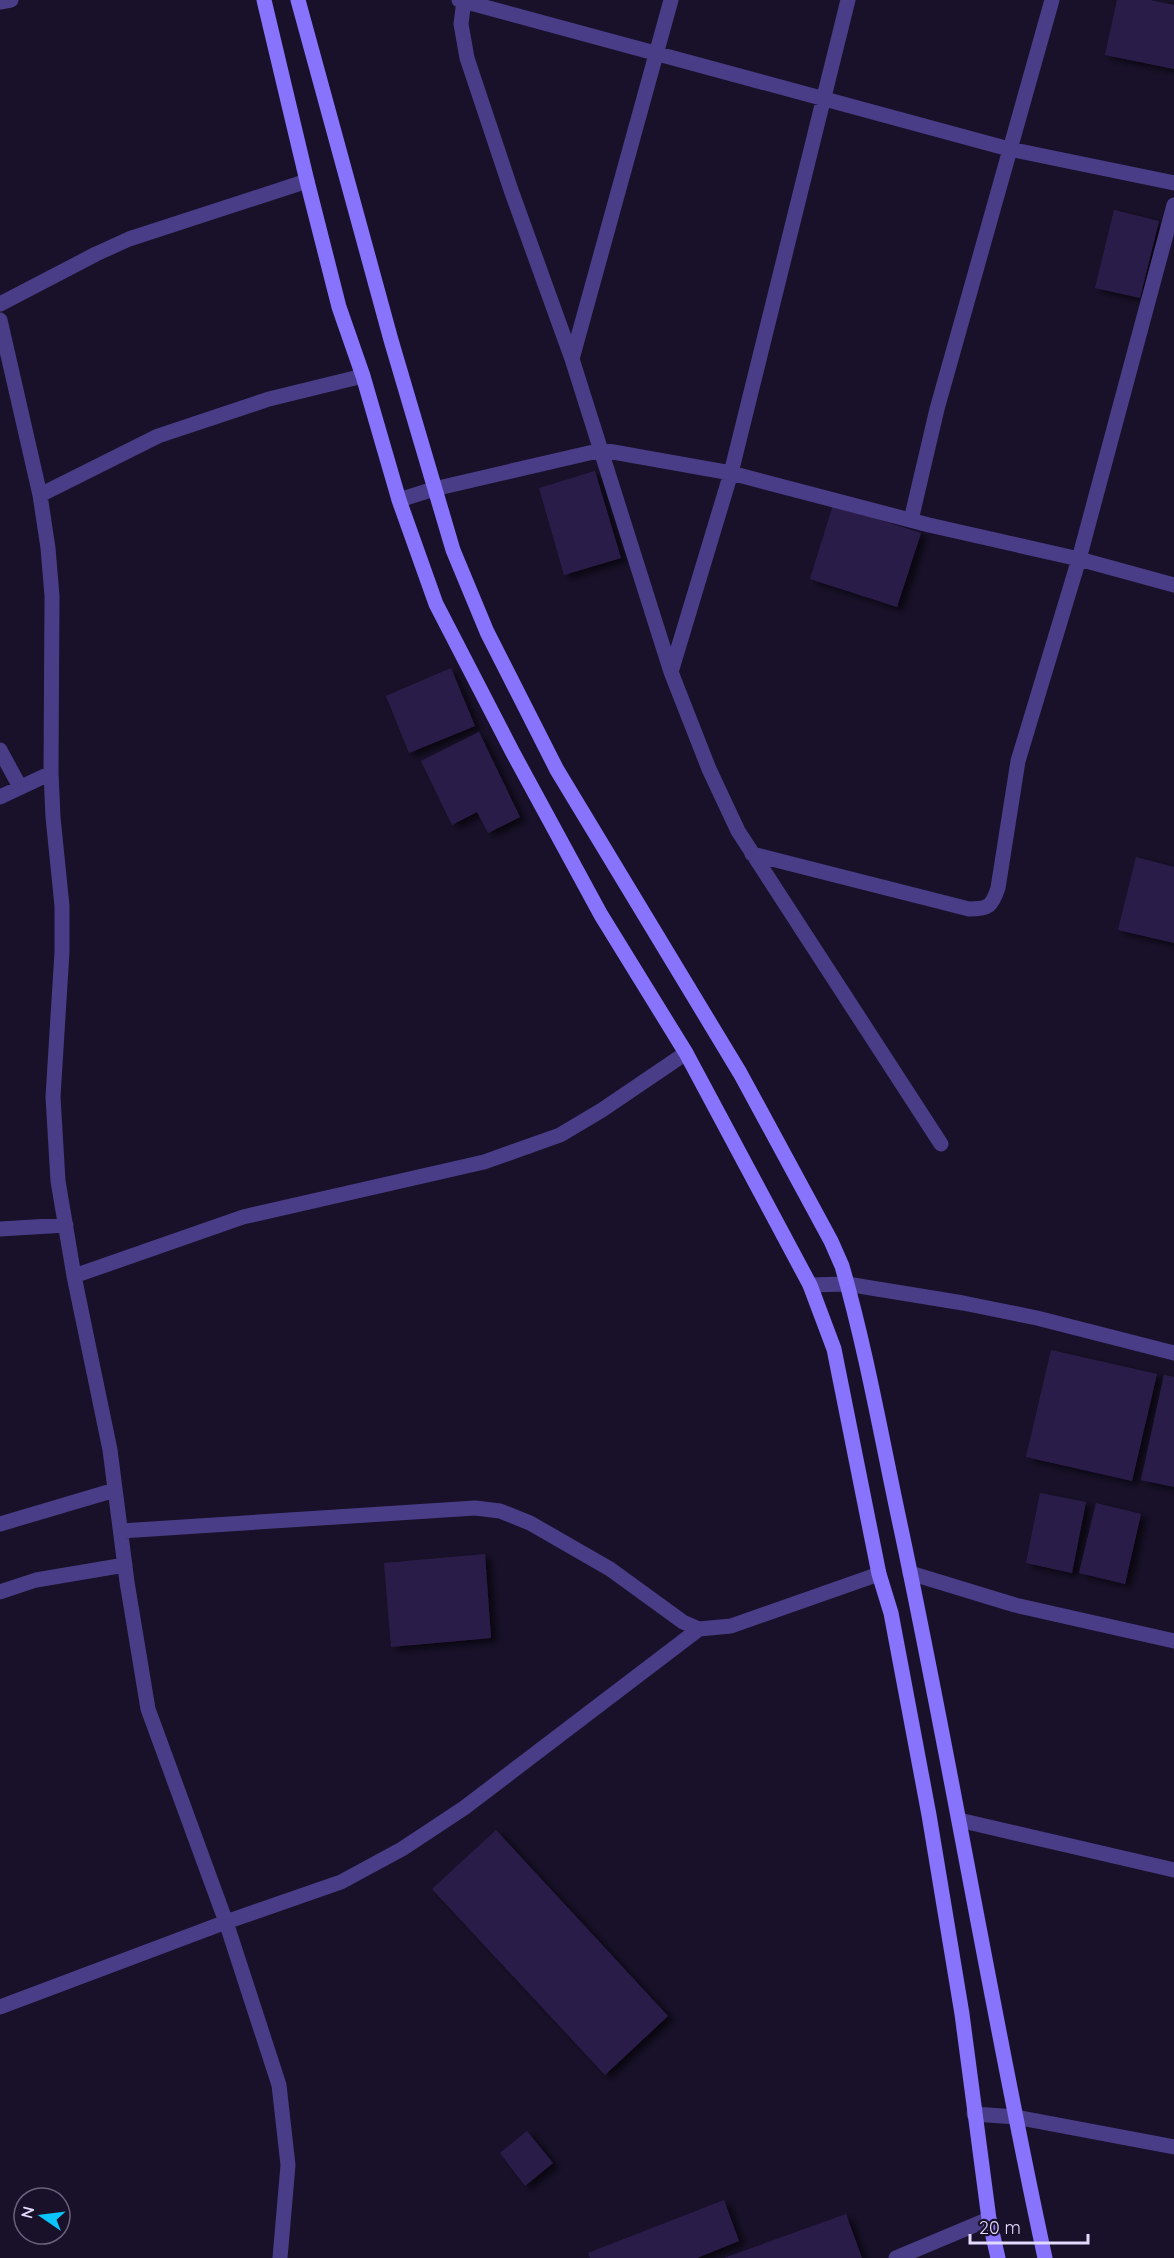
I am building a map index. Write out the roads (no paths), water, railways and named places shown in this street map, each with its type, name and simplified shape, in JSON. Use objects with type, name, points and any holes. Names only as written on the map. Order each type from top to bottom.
[{"type":"street","points":[[0,2],[11,0]]},
{"type":"street","points":[[264,0],[339,308],[363,376],[399,500],[436,604],[601,915],[686,1053],[810,1285],[834,1349],[879,1574],[891,1613],[929,1815],[962,2014],[989,2219],[998,2258]]},
{"type":"street","points":[[298,0],[434,489],[453,550],[487,632],[557,770],[740,1072],[831,1241],[847,1284],[940,1716],[980,1939],[1045,2258]]},
{"type":"street","points":[[941,1144],[738,831],[714,779],[670,672],[572,359],[467,58],[461,24],[462,0],[656,55],[1009,149],[1174,183]]},
{"type":"street","points":[[572,359],[671,0]]},
{"type":"street","points":[[670,672],[731,473],[848,0]]},
{"type":"street","points":[[911,520],[937,409],[1052,0]]},
{"type":"street","points":[[0,304],[129,239],[307,181]]},
{"type":"street","points":[[753,854],[969,909],[983,909],[993,902],[998,888],[1018,761],[1079,559],[1174,205]]},
{"type":"street","points":[[0,320],[40,495],[52,596],[51,773],[62,917],[53,1098],[58,1181],[74,1276],[110,1450],[141,1677],[148,1709],[226,1922],[279,2085],[288,2165],[280,2258]]},
{"type":"street","points":[[40,495],[158,436],[269,399],[363,376]]},
{"type":"street","points":[[399,500],[434,489],[602,450],[731,473],[911,520],[1079,559],[1174,585]]},
{"type":"street","points":[[0,750],[20,787]]},
{"type":"street","points":[[0,797],[51,773]]},
{"type":"street","points":[[74,1276],[243,1217],[484,1162],[560,1135],[593,1116],[686,1053]]},
{"type":"street","points":[[0,1229],[66,1225]]},
{"type":"street","points":[[810,1285],[847,1284],[1004,1311],[1174,1353]]},
{"type":"street","points":[[0,1524],[116,1490]]},
{"type":"street","points":[[121,1532],[475,1508],[500,1510],[530,1523],[610,1569],[683,1622],[699,1629],[731,1626],[879,1574]]},
{"type":"street","points":[[0,1592],[36,1580],[125,1565]]},
{"type":"street","points":[[910,1573],[1015,1605],[1174,1641]]},
{"type":"street","points":[[0,2007],[226,1922],[341,1882],[402,1850],[464,1808],[699,1629]]},
{"type":"street","points":[[959,1820],[1174,1870]]},
{"type":"street","points":[[974,2114],[1016,2116],[1174,2147]]},
{"type":"street","points":[[896,2258],[989,2219]]}]
